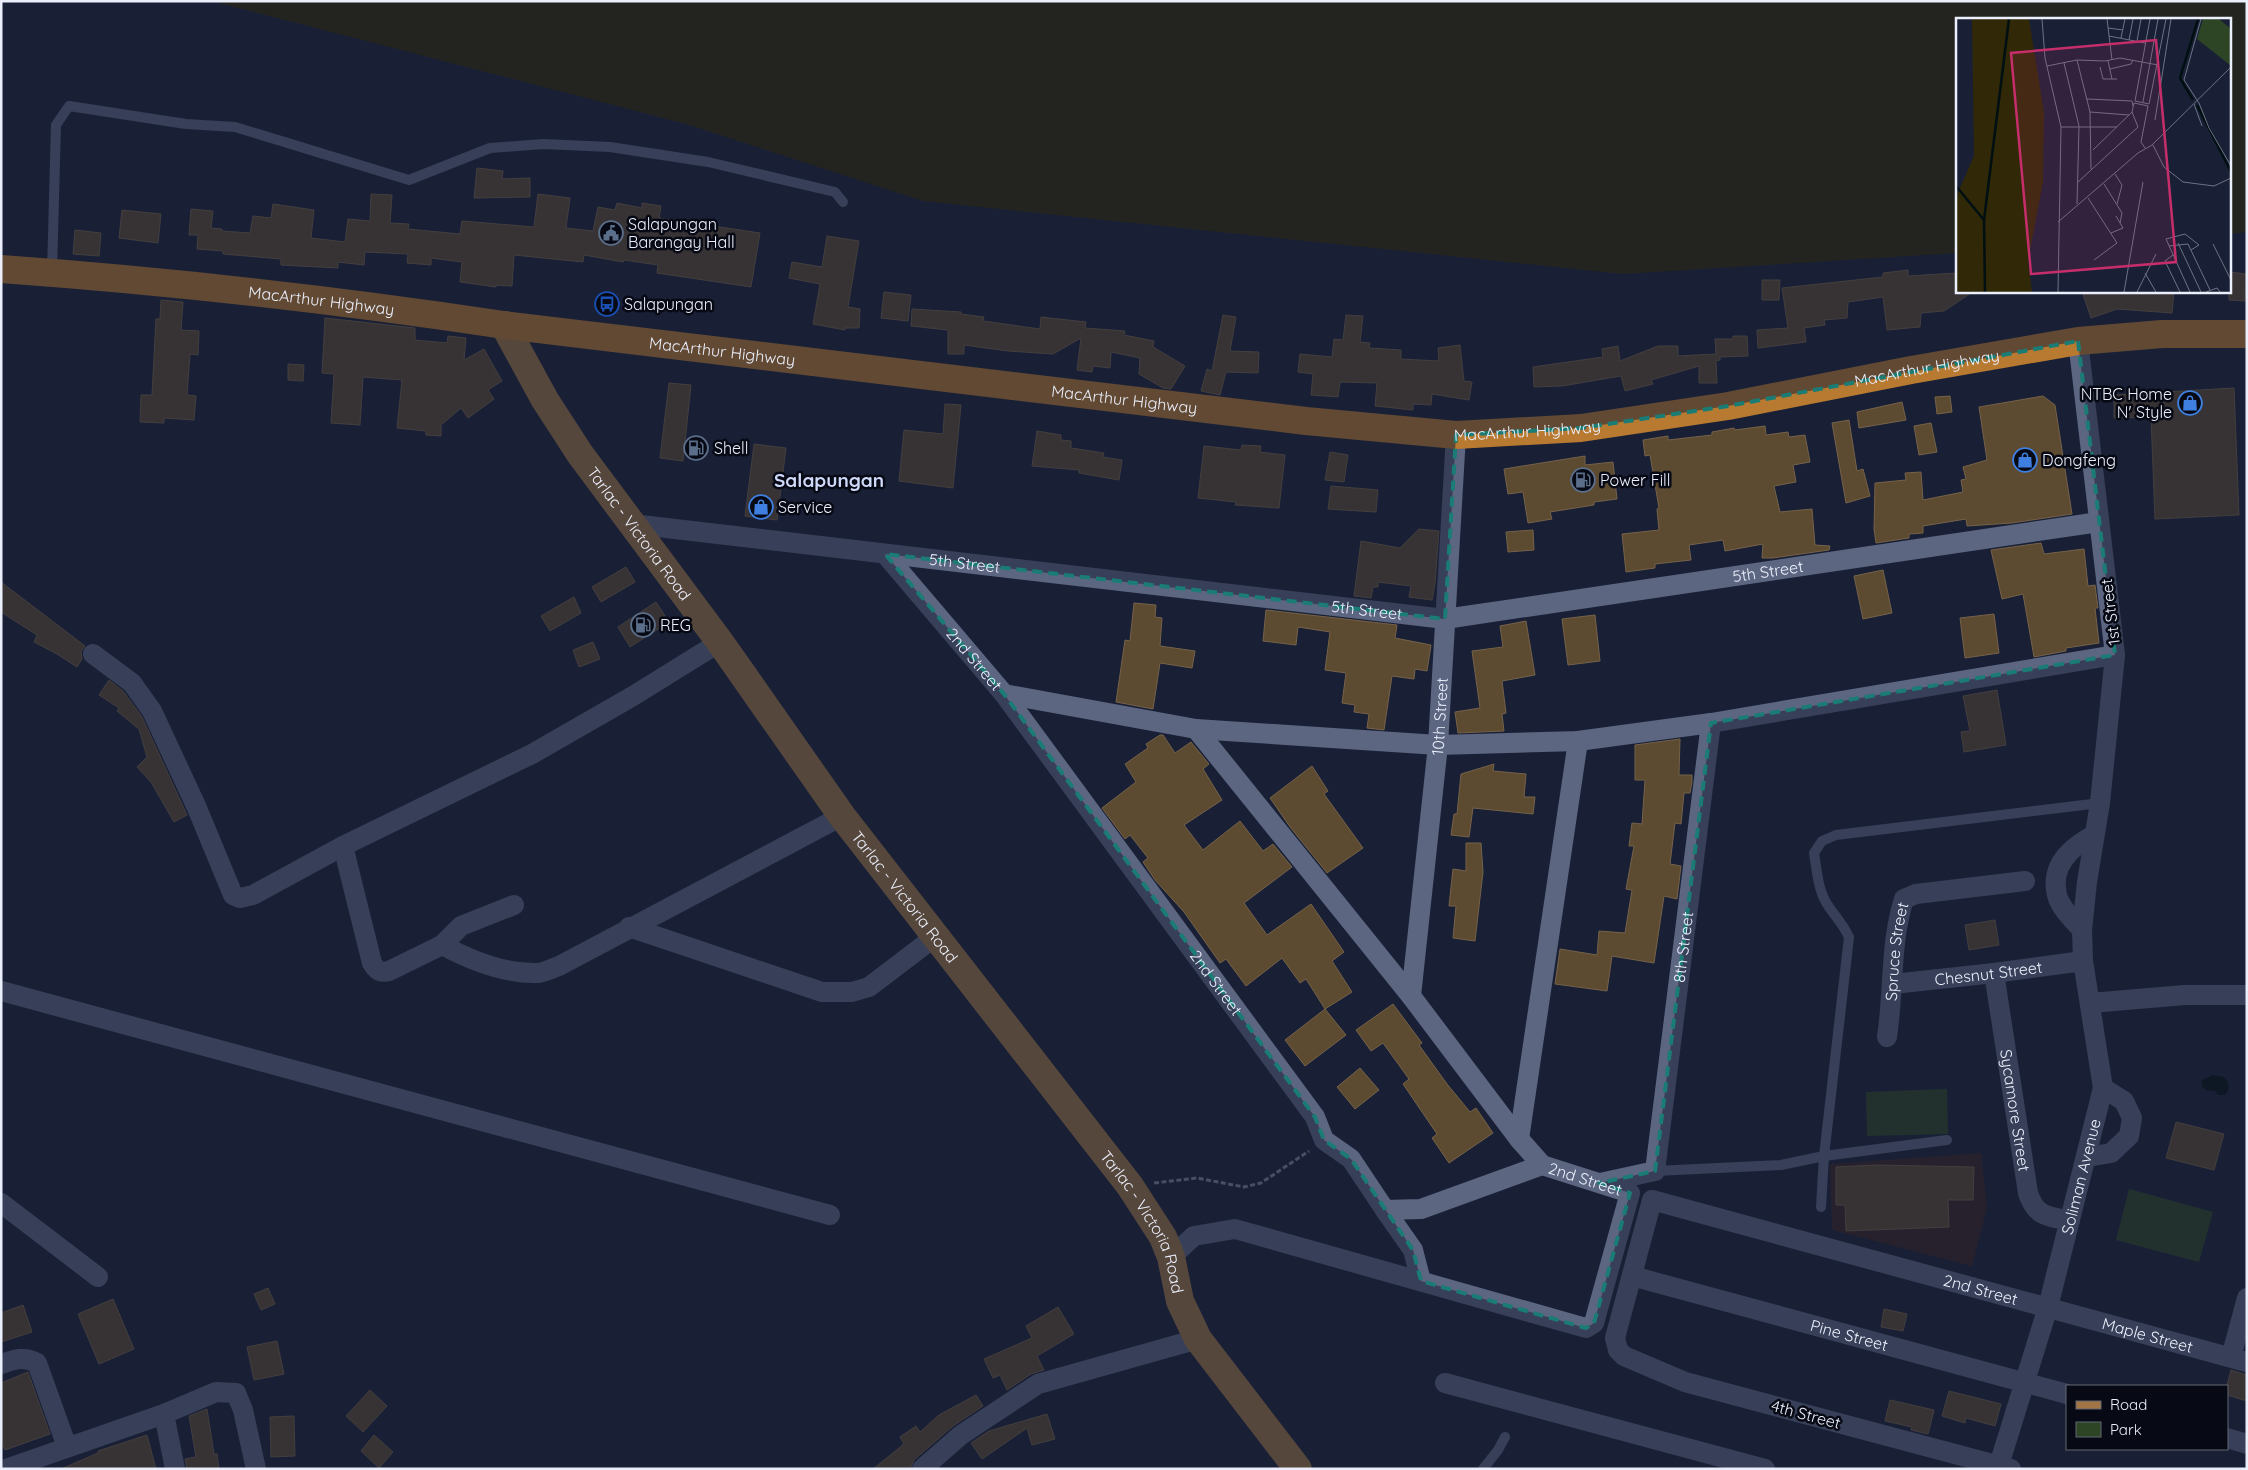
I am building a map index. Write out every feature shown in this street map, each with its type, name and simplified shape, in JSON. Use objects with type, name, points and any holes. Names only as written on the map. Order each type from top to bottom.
[{"type":"highway","name":"MacArthur Highway","points":[[1,269],[127,278],[440,314],[504,325],[1306,420],[1456,435],[1581,428],[1728,406],[1911,370],[2078,341],[2162,334],[2247,334]]},
{"type":"main road","name":"Tarlac - Victoria Road","points":[[504,325],[564,431],[720,642],[842,816],[1130,1186],[1163,1237],[1171,1257],[1180,1301],[1198,1339],[1298,1469]]},
{"type":"street","name":"1st Street","points":[[2078,341],[2115,655],[2100,803],[2087,882]]},
{"type":"street","name":"10th Street","points":[[1411,996],[1438,745],[1456,435]]},
{"type":"street","name":"5th Street","points":[[632,524],[1445,618],[2099,522]]},
{"type":"street","name":"2nd Street","points":[[885,554],[1004,694],[1315,1116],[1324,1140]]},
{"type":"street","points":[[93,654],[132,683],[152,711],[233,895],[240,898],[253,895],[343,846],[532,754],[633,696],[720,642]]},
{"type":"street","points":[[1004,694],[1196,729],[1438,745],[1578,741],[1711,723],[2115,655]]},
{"type":"street","name":"8th Street","points":[[1655,1171],[1711,723]]},
{"type":"street","points":[[1196,729],[1411,996],[1519,1139],[1542,1164]]},
{"type":"street","points":[[1519,1139],[1578,741]]},
{"type":"street","points":[[442,945],[462,956],[492,967],[539,973],[559,966],[628,927],[842,816]]},
{"type":"street","points":[[2082,930],[2057,896],[2057,877],[2063,859],[2075,845],[2094,835]]},
{"type":"street","points":[[343,846],[372,964],[376,970],[382,972],[389,971],[442,945],[461,926],[514,905]]},
{"type":"street","name":"Spruce Street","points":[[1887,1037],[1898,917],[1904,898],[1916,894],[2025,881]]},
{"type":"street","name":"Soliman Avenue","points":[[2005,1467],[2104,1088],[2083,961],[2082,930],[2087,882]]},
{"type":"street","points":[[628,927],[822,992],[852,992],[870,987],[936,936]]},
{"type":"street","name":"Chesnut Street","points":[[1893,984],[2083,961]]},
{"type":"street","name":"Sycamore Street","points":[[1994,973],[2028,1193],[2033,1207],[2041,1214],[2070,1221]]},
{"type":"street","points":[[1,991],[830,1215]]},
{"type":"street","points":[[2090,1003],[2185,995],[2247,995]]},
{"type":"street","points":[[2087,1157],[2111,1153],[2128,1136],[2132,1118],[2124,1100],[2104,1088]]},
{"type":"street","points":[[1324,1140],[1351,1159],[1413,1250],[1421,1281]]},
{"type":"street","name":"2nd Street","points":[[1385,1210],[1422,1209],[1542,1164],[1630,1193],[1594,1323],[1586,1328],[1421,1281]]},
{"type":"street","points":[[1599,1183],[1655,1171]]},
{"type":"street","name":"2nd Street","points":[[1632,1276],[1652,1200],[2048,1307]]},
{"type":"street","points":[[1,1203],[98,1277]]},
{"type":"street","points":[[1171,1257],[1194,1236],[1235,1229],[1421,1281]]},
{"type":"street","name":"4th Street","points":[[1632,1276],[1615,1338],[1618,1350],[1624,1356],[1685,1382],[2005,1467]]},
{"type":"street","name":"Pine Street","points":[[1632,1276],[2066,1394]]},
{"type":"street","points":[[2239,1359],[2247,1298]]},
{"type":"street","name":"Maple Street","points":[[2048,1307],[2239,1359]]},
{"type":"street","points":[[922,1469],[960,1435],[1038,1384],[1198,1339]]},
{"type":"street","points":[[1,1364],[14,1359],[29,1358],[38,1364],[67,1447]]},
{"type":"street","points":[[1445,1383],[1765,1469]]},
{"type":"street","points":[[6,1469],[164,1414],[216,1392],[236,1393],[243,1410],[256,1469]]},
{"type":"street","points":[[164,1414],[175,1469]]},
{"type":"street","points":[[2228,1438],[2247,1444]]},
{"type":"lane","points":[[52,272],[56,125],[69,106],[186,124],[235,127],[409,180],[490,148],[543,144],[610,147],[708,162],[835,192],[842,202]]},
{"type":"lane","points":[[1821,1207],[1824,1156],[1849,937],[1842,921],[1829,907],[1820,890],[1814,853],[1822,841],[1836,834],[2100,803]]},
{"type":"lane","points":[[1655,1171],[1781,1166],[1824,1156],[1946,1140]]},
{"type":"lane","points":[[1483,1469],[1498,1450],[1505,1436]]},
{"type":"path","points":[[1130,1186],[1197,1178],[1244,1187],[1261,1183],[1324,1140]]},
{"type":"highlighted area","points":[[2078,341],[2115,655],[1711,723],[1655,1171],[1599,1183],[1630,1193],[1594,1323],[1586,1328],[1421,1281],[1413,1250],[1351,1159],[1324,1140],[1315,1117],[1004,694],[885,554],[1445,619],[1456,435],[1581,428],[1728,406]]},
{"type":"shaded area","points":[[2213,1075],[2224,1077],[2227,1082],[2229,1088],[2225,1095],[2218,1095],[2215,1091],[2206,1090],[2202,1086],[2202,1080]]},
{"type":"shaded area","points":[[1981,1153],[1987,1207],[1972,1266],[1832,1230],[1830,1164]]},
{"type":"green space","points":[[1947,1089],[1948,1134],[1867,1136],[1866,1092]]},
{"type":"green space","points":[[2129,1189],[2213,1212],[2199,1262],[2116,1240]]},
{"type":"sand","points":[[212,1],[2247,1],[2247,232],[2230,234],[2230,18],[1956,18],[1956,253],[1623,274],[923,201],[686,124]]},
{"type":"building","points":[[477,168],[503,171],[502,179],[530,178],[530,197],[474,198]]},
{"type":"building","points":[[371,194],[392,195],[390,223],[409,224],[408,229],[460,234],[462,221],[534,227],[538,194],[570,198],[566,228],[593,231],[598,207],[615,210],[617,203],[642,208],[642,203],[661,206],[659,218],[760,233],[751,287],[657,273],[658,265],[624,260],[623,262],[584,255],[583,262],[514,255],[512,286],[496,285],[496,287],[460,282],[462,262],[431,258],[431,265],[407,263],[408,254],[365,252],[364,265],[338,262],[338,268],[281,265],[281,259],[223,254],[223,251],[197,249],[198,235],[189,235],[191,209],[213,211],[211,228],[222,229],[222,231],[250,233],[253,216],[271,218],[273,204],[314,210],[311,238],[345,242],[348,219],[370,221]]},
{"type":"building","points":[[122,210],[161,214],[158,243],[119,238]]},
{"type":"building","points":[[75,230],[101,233],[99,256],[73,254]]},
{"type":"building","points":[[827,236],[859,241],[848,307],[860,309],[859,328],[845,328],[845,330],[813,324],[820,284],[789,278],[792,262],[822,267]]},
{"type":"building","points":[[1908,270],[1908,276],[1956,273],[1956,292],[1972,292],[1944,311],[1921,313],[1920,327],[1887,330],[1883,297],[1848,302],[1847,318],[1824,320],[1825,325],[1804,328],[1806,342],[1758,348],[1757,330],[1788,328],[1782,288],[1883,277],[1883,273]]},
{"type":"building","points":[[2230,272],[2246,274],[2245,301],[2229,300]]},
{"type":"building","points":[[1762,280],[1780,280],[1779,300],[1762,300]]},
{"type":"building","points":[[884,292],[911,295],[908,321],[881,318]]},
{"type":"building","points":[[2082,292],[2174,292],[2172,313],[2117,309],[2091,318]]},
{"type":"building","points":[[161,300],[183,302],[181,330],[199,331],[198,355],[190,354],[187,395],[196,396],[194,420],[164,418],[164,423],[140,422],[141,395],[152,395],[156,319],[160,319]]},
{"type":"building","points":[[912,309],[961,312],[961,314],[984,317],[983,321],[1040,329],[1041,317],[1086,322],[1085,328],[1125,331],[1124,335],[1154,341],[1153,347],[1185,366],[1171,389],[1163,388],[1139,374],[1140,358],[1111,352],[1110,368],[1093,366],[1092,372],[1077,370],[1081,338],[1053,354],[1008,351],[964,345],[964,354],[948,354],[948,330],[911,326]]},
{"type":"building","points":[[1223,315],[1236,317],[1230,351],[1259,352],[1258,373],[1226,372],[1220,395],[1201,391],[1207,369],[1212,371]]},
{"type":"building","points":[[1346,315],[1363,316],[1360,342],[1370,343],[1369,348],[1401,350],[1401,359],[1439,361],[1438,348],[1460,345],[1464,381],[1472,382],[1469,400],[1432,394],[1431,405],[1413,404],[1413,410],[1375,406],[1377,383],[1340,382],[1338,397],[1311,395],[1313,374],[1298,372],[1300,354],[1332,357],[1334,339],[1343,340]]},
{"type":"building","points":[[325,318],[415,328],[415,340],[447,343],[448,336],[466,338],[464,360],[484,349],[502,381],[488,390],[494,399],[468,418],[461,408],[441,425],[441,436],[426,435],[426,431],[397,428],[402,380],[363,377],[360,425],[331,423],[334,374],[322,373]]},
{"type":"building","points":[[1733,336],[1747,336],[1748,356],[1720,357],[1720,360],[1716,361],[1717,383],[1699,383],[1699,366],[1651,380],[1653,384],[1625,391],[1621,376],[1562,386],[1534,387],[1533,367],[1603,357],[1602,349],[1618,346],[1620,361],[1658,346],[1678,346],[1678,356],[1716,354],[1715,339],[1733,339]]},
{"type":"building","points":[[288,364],[304,365],[303,381],[288,380]]},
{"type":"building","points":[[669,383],[691,385],[683,461],[660,458]]},
{"type":"building","points":[[2234,388],[2239,515],[2155,519],[2151,417],[2114,418],[2114,395]]},
{"type":"building","points":[[1950,396],[1952,412],[1937,414],[1935,397]]},
{"type":"building","name":"Dongfeng","points":[[2043,396],[2055,405],[2072,514],[2012,523],[1967,526],[1966,519],[1923,526],[1923,533],[1909,534],[1909,538],[1876,543],[1874,529],[1875,483],[1906,480],[1905,473],[1921,472],[1923,500],[1963,492],[1961,480],[1966,479],[1963,467],[1987,460],[1979,407]]},
{"type":"building","points":[[1902,402],[1906,420],[1859,428],[1857,412]]},
{"type":"building","points":[[945,404],[961,405],[953,488],[899,481],[904,430],[943,434]]},
{"type":"building","points":[[1849,420],[1857,471],[1863,469],[1870,496],[1846,503],[1832,423]]},
{"type":"building","points":[[1931,423],[1937,452],[1919,455],[1914,426]]},
{"type":"building","points":[[1765,426],[1766,435],[1788,432],[1789,437],[1805,435],[1810,462],[1793,465],[1796,482],[1774,486],[1780,512],[1812,509],[1815,545],[1830,546],[1829,550],[1762,558],[1763,544],[1725,551],[1723,540],[1689,545],[1691,560],[1655,564],[1655,568],[1626,572],[1622,534],[1659,530],[1657,509],[1659,508],[1650,455],[1645,456],[1643,440],[1668,436],[1668,440],[1712,435],[1712,432],[1734,428],[1735,430]]},
{"type":"building","points":[[1037,431],[1061,435],[1061,440],[1071,441],[1071,448],[1104,453],[1103,457],[1122,460],[1119,480],[1079,473],[1079,470],[1032,466]]},
{"type":"building","points":[[754,444],[786,448],[777,520],[745,516]]},
{"type":"building","points":[[1242,445],[1261,446],[1260,452],[1285,455],[1279,508],[1235,505],[1236,502],[1198,498],[1204,446],[1241,450]]},
{"type":"building","points":[[1330,452],[1348,455],[1344,482],[1325,480]]},
{"type":"building","points":[[1585,456],[1585,465],[1613,462],[1617,499],[1594,502],[1594,505],[1550,512],[1552,519],[1528,523],[1523,492],[1508,494],[1504,469]]},
{"type":"building","points":[[1331,486],[1378,490],[1376,512],[1328,509]]},
{"type":"building","points":[[1419,529],[1439,531],[1432,600],[1409,597],[1411,586],[1378,582],[1378,587],[1373,587],[1371,598],[1354,596],[1361,541],[1400,548]]},
{"type":"building","points":[[1533,530],[1534,550],[1508,552],[1506,532]]},
{"type":"building","points":[[2041,543],[2044,554],[2084,549],[2088,586],[2095,585],[2098,608],[2095,608],[2099,643],[2066,648],[2066,651],[2034,657],[2023,594],[2002,599],[1991,550]]},
{"type":"building","points":[[626,567],[635,582],[601,602],[592,587]]},
{"type":"building","points":[[1883,570],[1892,613],[1863,619],[1854,576]]},
{"type":"building","points":[[1,582],[85,646],[81,652],[82,659],[77,667],[34,642],[37,635],[1,612]]},
{"type":"building","points":[[574,597],[581,613],[550,631],[541,616]]},
{"type":"building","name":"REG","points":[[656,602],[669,622],[630,647],[618,627]]},
{"type":"building","points":[[1134,603],[1156,605],[1155,617],[1162,618],[1160,646],[1195,651],[1192,668],[1160,663],[1153,709],[1116,702],[1125,640],[1130,641]]},
{"type":"building","points":[[1266,610],[1397,625],[1395,638],[1431,645],[1427,671],[1415,669],[1414,679],[1392,676],[1384,730],[1367,728],[1369,714],[1354,712],[1355,705],[1342,703],[1346,673],[1325,670],[1330,632],[1298,627],[1296,645],[1263,641]]},
{"type":"building","points":[[1994,614],[1999,653],[1965,658],[1960,618]]},
{"type":"building","points":[[1595,615],[1600,661],[1568,665],[1562,619]]},
{"type":"building","points":[[1526,621],[1535,675],[1502,681],[1506,713],[1502,714],[1504,731],[1458,733],[1455,712],[1480,708],[1472,651],[1503,647],[1500,626]]},
{"type":"building","points":[[593,642],[600,659],[579,667],[573,650]]},
{"type":"building","points":[[109,680],[123,691],[142,717],[187,815],[174,822],[151,782],[137,767],[147,757],[139,729],[117,711],[119,708],[99,695]]},
{"type":"building","points":[[1997,690],[2006,745],[1964,752],[1961,732],[1970,731],[1963,696]]},
{"type":"building","points":[[1163,735],[1175,753],[1191,742],[1209,764],[1203,769],[1222,800],[1184,825],[1203,850],[1240,821],[1263,851],[1273,844],[1292,867],[1244,903],[1267,935],[1311,904],[1344,952],[1332,961],[1352,992],[1325,1009],[1306,979],[1300,983],[1282,958],[1246,986],[1226,959],[1220,963],[1184,912],[1155,880],[1143,862],[1148,858],[1130,835],[1125,839],[1102,808],[1136,782],[1125,764],[1148,748],[1146,744]]},
{"type":"building","points":[[1680,739],[1679,775],[1692,775],[1692,782],[1690,793],[1684,793],[1681,824],[1675,823],[1670,864],[1681,866],[1677,899],[1664,896],[1654,963],[1612,956],[1607,991],[1555,984],[1560,949],[1597,955],[1599,931],[1625,933],[1632,890],[1626,889],[1634,846],[1629,846],[1632,823],[1642,824],[1645,780],[1635,780],[1635,745]]},
{"type":"building","points":[[1494,764],[1493,771],[1526,774],[1524,797],[1535,797],[1533,814],[1473,808],[1469,837],[1451,835],[1454,814],[1457,814],[1461,774]]},
{"type":"building","points":[[1312,766],[1328,791],[1324,794],[1363,848],[1327,873],[1290,827],[1270,798]]},
{"type":"building","points":[[1466,843],[1481,843],[1483,872],[1475,941],[1453,938],[1456,906],[1449,906],[1453,869],[1466,871]]},
{"type":"building","points":[[1995,920],[1999,945],[1969,950],[1965,925]]},
{"type":"building","points":[[1393,1004],[1422,1043],[1419,1045],[1447,1084],[1470,1112],[1476,1108],[1493,1133],[1449,1163],[1432,1138],[1437,1134],[1403,1084],[1409,1079],[1383,1043],[1371,1051],[1356,1030]]},
{"type":"building","points":[[1325,1009],[1346,1035],[1305,1066],[1285,1040]]},
{"type":"building","points":[[1360,1068],[1379,1090],[1355,1109],[1337,1087]]},
{"type":"building","points":[[2176,1122],[2224,1134],[2214,1170],[2166,1158]]},
{"type":"building","points":[[1876,1165],[1974,1167],[1973,1200],[1948,1200],[1949,1227],[1846,1231],[1845,1205],[1836,1205],[1836,1167]]},
{"type":"building","points":[[268,1288],[275,1304],[261,1310],[254,1294]]},
{"type":"building","points":[[113,1299],[134,1349],[99,1364],[78,1314]]},
{"type":"building","points":[[23,1305],[32,1332],[1,1342],[1,1313]]},
{"type":"building","points":[[1058,1307],[1074,1334],[1037,1356],[1044,1370],[1031,1374],[1007,1390],[1000,1375],[993,1378],[984,1359],[1032,1338],[1026,1326]]},
{"type":"building","points":[[1884,1309],[1907,1314],[1903,1331],[1881,1327]]},
{"type":"building","points":[[277,1341],[284,1374],[254,1380],[247,1347]]},
{"type":"building","points":[[2231,1370],[2247,1375],[2247,1401],[2228,1395],[2227,1385]]},
{"type":"building","points":[[28,1372],[50,1434],[5,1450],[1,1441],[1,1383]]},
{"type":"building","points":[[370,1390],[387,1406],[363,1432],[346,1416]]},
{"type":"building","points":[[1949,1391],[2001,1404],[1995,1426],[1966,1418],[1965,1423],[1942,1416]]},
{"type":"building","points":[[976,1395],[983,1406],[953,1426],[914,1460],[910,1469],[873,1469],[904,1444],[900,1437],[916,1426],[920,1432],[939,1415]]},
{"type":"building","points":[[1890,1400],[1934,1410],[1928,1434],[1911,1430],[1912,1427],[1885,1421]]},
{"type":"building","points":[[207,1409],[214,1454],[217,1454],[219,1469],[187,1469],[185,1459],[196,1457],[189,1416]]},
{"type":"building","points":[[1047,1414],[1055,1439],[1032,1445],[1027,1428],[982,1459],[971,1443],[989,1431]]},
{"type":"building","points":[[294,1416],[295,1456],[271,1457],[270,1417]]},
{"type":"building","points":[[147,1435],[156,1469],[61,1469],[98,1453],[98,1451]]},
{"type":"building","points":[[374,1435],[393,1452],[379,1468],[361,1451]]},
{"type":"place","name":"Salapungan Barangay Hall","points":[[611,233]]},
{"type":"place","name":"Salapungan","points":[[607,304]]},
{"type":"place","name":"NTBC Home N' Style","points":[[2190,403]]},
{"type":"place","name":"Shell","points":[[696,448]]},
{"type":"place","name":"Dongfeng","points":[[2025,460]]},
{"type":"place","name":"Power Fill","points":[[1583,480]]},
{"type":"place","name":"Service","points":[[761,507]]},
{"type":"place","name":"REG","points":[[643,625]]},
{"type":"district","name":"Salapungan","points":[[829,480]]}]
